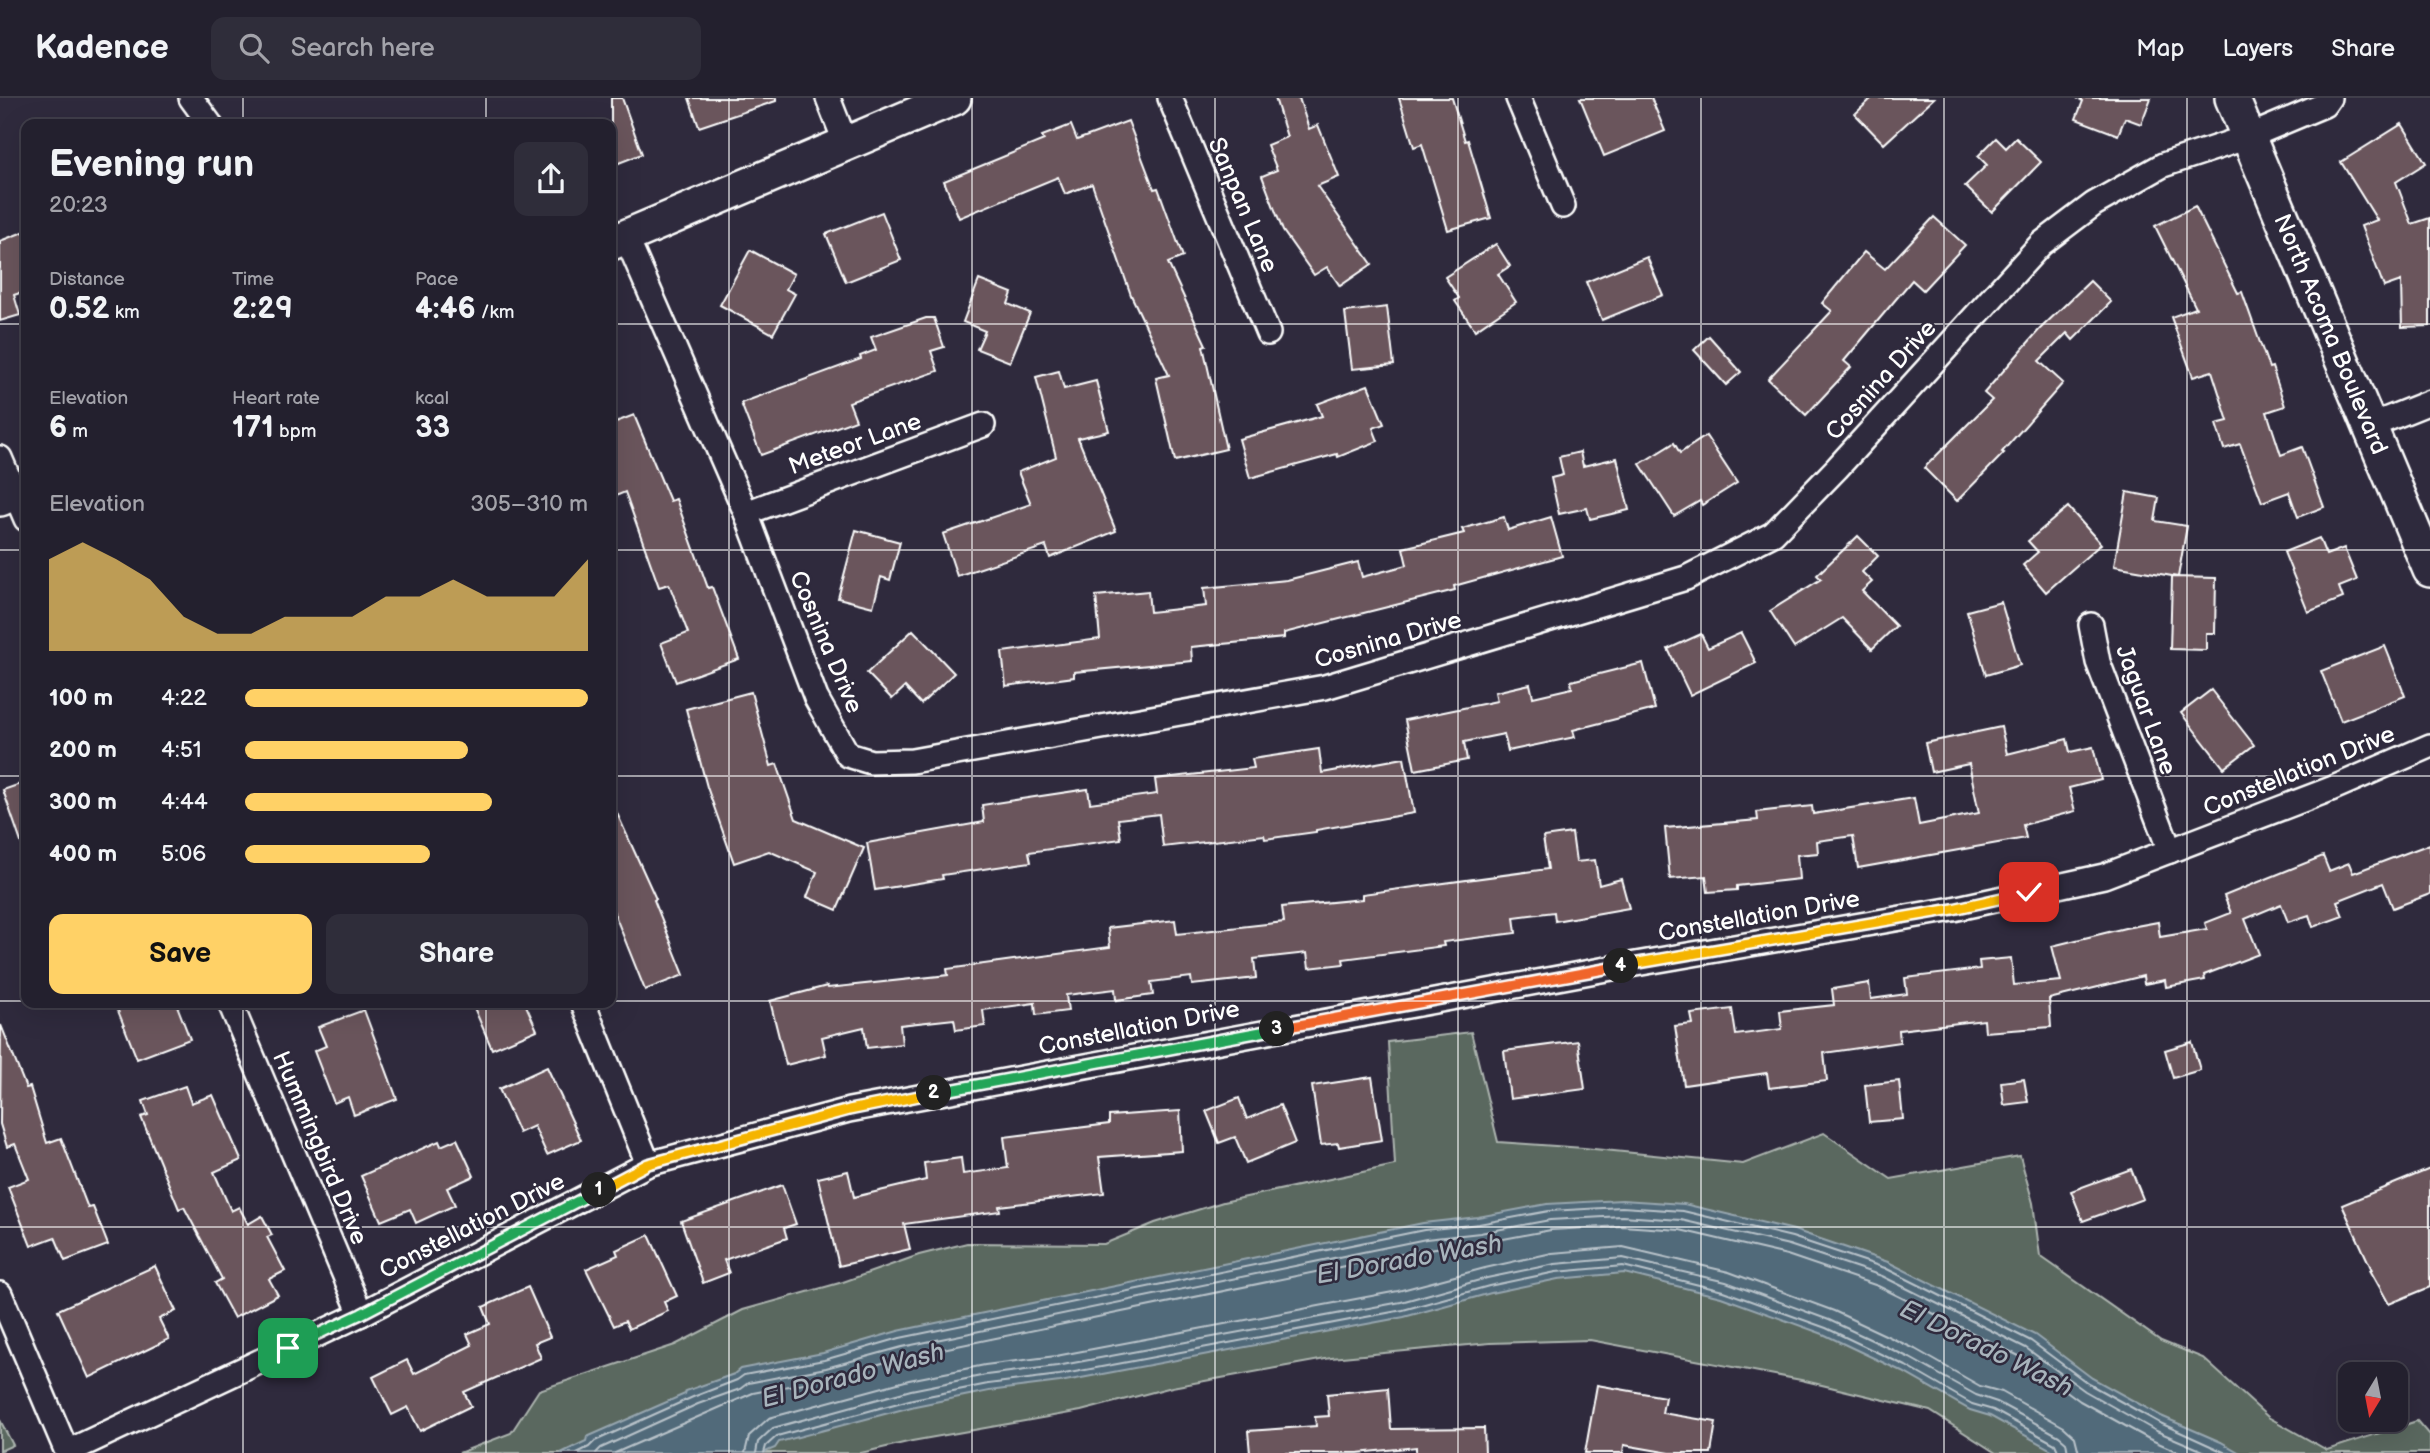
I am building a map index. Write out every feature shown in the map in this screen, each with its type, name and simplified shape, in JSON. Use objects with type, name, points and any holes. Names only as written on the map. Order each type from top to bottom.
[{"type":"main road","points":[[618,240],[954,98]]},
{"type":"main road","name":"North Acoma Boulevard","points":[[2232,98],[2430,570]]},
{"type":"street","points":[[191,98],[206,119]]},
{"type":"street","points":[[828,98],[846,144]]},
{"type":"street","name":"Sanpan Lane","points":[[1170,98],[1268,333]]},
{"type":"street","points":[[1518,98],[1563,206]]},
{"type":"street","name":"Cosnina Drive","points":[[618,240],[746,513],[816,698],[848,755],[871,762],[912,761],[1325,687],[1686,578],[1773,534],[1837,468],[2041,244],[2094,204],[2163,165],[2248,136],[2324,105],[2329,98]]},
{"type":"street","points":[[2370,426],[2430,402]]},
{"type":"street","name":"Meteor Lane","points":[[746,513],[983,425]]},
{"type":"street","points":[[0,458],[17,499]]},
{"type":"street","name":"Jaguar Lane","points":[[2091,625],[2098,662],[2170,851]]},
{"type":"street","name":"Constellation Drive","points":[[0,1294],[67,1452],[361,1314],[648,1164],[849,1110],[1601,970],[1953,909],[2104,876],[2331,789],[2430,746]]},
{"type":"street","name":"Hummingbird Drive","points":[[232,1008],[361,1314]]},
{"type":"street","points":[[585,1008],[648,1164]]},
{"type":"shaded area","points":[[1471,1032],[1498,1142],[1743,1164],[1824,1133],[1891,1179],[2020,1156],[2033,1203],[2040,1256],[2161,1341],[2203,1358],[2268,1417],[2327,1450],[2383,1432],[2408,1432],[2408,1424],[2417,1421],[2430,1436],[2430,1453],[1996,1453],[1930,1411],[1801,1380],[1590,1340],[1490,1343],[1331,1358],[1172,1387],[1081,1411],[912,1441],[861,1453],[459,1453],[511,1433],[539,1390],[675,1345],[743,1310],[843,1282],[919,1255],[967,1243],[1104,1244],[1155,1223],[1223,1202],[1395,1165],[1388,1042]]},
{"type":"shaded area","points":[[0,1420],[13,1445],[0,1451]]},
{"type":"water","name":"El Dorado Wash","points":[[1622,1200],[1684,1204],[1794,1230],[1888,1262],[2035,1335],[2092,1378],[2161,1416],[2240,1453],[2057,1453],[1990,1416],[1970,1410],[1903,1372],[1823,1334],[1721,1297],[1624,1273],[1558,1279],[1491,1293],[1404,1317],[1060,1382],[989,1391],[915,1406],[779,1442],[775,1448],[763,1453],[561,1453],[586,1441],[587,1437],[685,1394],[686,1391],[734,1374],[740,1369],[823,1353],[898,1331],[1423,1223],[1478,1217],[1547,1204]]},
{"type":"building","points":[[611,98],[622,98],[642,154],[616,164],[616,119],[611,119]]},
{"type":"building","points":[[689,98],[776,98],[776,101],[699,127]]},
{"type":"building","points":[[1275,98],[1299,98],[1309,129],[1318,125],[1339,177],[1317,186],[1372,264],[1340,286],[1327,267],[1314,275],[1283,231],[1262,176],[1277,170],[1267,145],[1287,137]]},
{"type":"building","points":[[1399,98],[1452,98],[1465,141],[1468,140],[1491,218],[1448,230],[1422,144],[1414,147]]},
{"type":"building","points":[[1580,98],[1651,98],[1665,131],[1604,156]]},
{"type":"building","points":[[1872,98],[1934,98],[1884,144],[1855,114]]},
{"type":"building","points":[[2077,98],[2151,98],[2141,124],[2125,118],[2118,135],[2076,119],[2083,101]]},
{"type":"building","points":[[1128,121],[1154,189],[1158,188],[1183,257],[1168,263],[1206,345],[1203,346],[1226,449],[1175,461],[1156,378],[1169,375],[1131,295],[1092,184],[1065,194],[1058,177],[959,218],[944,181],[1044,140],[1042,136],[1071,125],[1077,140]]},
{"type":"building","points":[[2402,124],[2426,163],[2396,182],[2412,224],[2430,218],[2430,326],[2402,327],[2401,281],[2384,287],[2361,226],[2377,220],[2341,162]]},
{"type":"building","points":[[1996,138],[2006,148],[2016,138],[2041,162],[1992,212],[1965,186],[1987,165],[1978,156]]},
{"type":"building","points":[[2195,206],[2238,293],[2242,292],[2269,368],[2272,367],[2285,406],[2267,412],[2281,455],[2302,447],[2324,507],[2298,517],[2289,492],[2262,502],[2240,444],[2224,449],[2216,424],[2228,421],[2212,371],[2193,377],[2171,317],[2196,308],[2155,226]]},
{"type":"building","points":[[882,212],[901,260],[846,282],[826,234]]},
{"type":"building","points":[[1934,217],[1965,245],[1923,290],[1912,280],[1844,361],[1851,367],[1806,415],[1768,379],[1832,311],[1822,303],[1864,252],[1885,269]]},
{"type":"building","points":[[21,233],[21,293],[14,295],[20,315],[0,321],[0,241]]},
{"type":"building","points":[[1496,244],[1510,266],[1498,274],[1516,302],[1475,330],[1455,301],[1459,298],[1445,277]]},
{"type":"building","points":[[750,250],[794,274],[786,289],[795,294],[773,334],[720,305]]},
{"type":"building","points":[[1647,257],[1663,295],[1602,320],[1586,282]]},
{"type":"building","points":[[979,280],[1012,293],[1008,304],[1030,313],[1010,362],[977,349],[985,331],[963,322]]},
{"type":"building","points":[[2090,281],[2111,302],[2073,340],[2067,333],[2039,361],[2063,383],[2002,452],[2004,453],[1957,501],[1924,468],[1992,400],[1984,393],[2040,329]]},
{"type":"building","points":[[1387,307],[1394,365],[1352,369],[1345,312]]},
{"type":"building","points":[[926,318],[934,318],[944,347],[931,351],[938,371],[849,402],[856,420],[761,455],[741,403],[861,359],[860,356],[876,350],[871,337]]},
{"type":"building","points":[[1709,336],[1741,372],[1726,385],[1694,350]]},
{"type":"building","points":[[1059,371],[1064,389],[1096,381],[1109,431],[1078,438],[1116,531],[1050,558],[1046,546],[957,576],[943,534],[1031,504],[1018,472],[1056,457],[1036,377]]},
{"type":"building","points":[[1368,385],[1384,424],[1373,428],[1378,441],[1338,457],[1337,454],[1250,478],[1239,439],[1322,416],[1317,404]]},
{"type":"building","points":[[634,415],[670,501],[676,499],[708,588],[712,587],[739,659],[676,682],[661,643],[688,633],[669,584],[659,587],[625,492],[616,496],[616,422]]},
{"type":"building","points":[[1706,436],[1737,483],[1702,505],[1700,501],[1674,516],[1640,464],[1674,443],[1680,453]]},
{"type":"building","points":[[1580,452],[1583,466],[1617,458],[1629,510],[1590,519],[1587,508],[1559,514],[1551,478],[1563,475],[1559,457]]},
{"type":"building","points":[[2127,492],[2159,498],[2155,521],[2187,526],[2178,577],[2114,566]]},
{"type":"building","points":[[2068,507],[2101,544],[2046,592],[2023,565],[2038,552],[2028,541]]},
{"type":"building","points":[[1504,517],[1508,530],[1551,517],[1562,556],[1454,586],[1455,590],[1284,633],[1284,638],[1191,647],[1192,661],[1074,672],[1074,677],[1006,686],[1002,652],[1100,639],[1096,596],[1148,591],[1150,612],[1206,606],[1204,588],[1287,580],[1358,562],[1362,577],[1407,565],[1403,548],[1464,533],[1462,529]]},
{"type":"building","points":[[856,530],[900,542],[890,580],[881,577],[873,607],[838,598]]},
{"type":"building","points":[[1858,536],[1878,556],[1862,572],[1872,582],[1862,591],[1896,626],[1872,649],[1842,618],[1794,648],[1770,611],[1821,579],[1817,575]]},
{"type":"building","points":[[2319,538],[2326,555],[2344,548],[2357,580],[2339,587],[2343,598],[2308,612],[2284,552]]},
{"type":"building","points":[[2172,577],[2216,578],[2215,633],[2206,633],[2206,650],[2170,649]]},
{"type":"building","points":[[2001,602],[2020,665],[1986,675],[1967,611]]},
{"type":"building","points":[[913,630],[954,673],[921,704],[905,687],[892,699],[867,673]]},
{"type":"building","points":[[1741,633],[1756,663],[1690,695],[1668,649],[1701,634],[1708,648]]},
{"type":"building","points":[[2385,646],[2405,696],[2341,721],[2321,671]]},
{"type":"building","points":[[1643,663],[1655,709],[1573,730],[1575,737],[1508,751],[1504,734],[1464,742],[1467,760],[1415,770],[1405,720],[1497,701],[1495,692],[1530,684],[1533,697],[1572,688],[1571,681]]},
{"type":"building","points":[[2211,690],[2254,745],[2224,768],[2181,713]]},
{"type":"building","points":[[751,692],[771,766],[777,764],[796,819],[864,848],[837,910],[807,897],[817,872],[769,851],[734,863],[707,787],[686,709]]},
{"type":"building","points":[[2001,727],[2007,754],[2067,739],[2070,752],[2093,747],[2101,780],[2069,788],[2075,811],[2023,825],[2026,838],[1858,868],[1853,836],[1817,841],[1818,853],[1797,855],[1799,879],[1737,886],[1737,890],[1708,892],[1706,876],[1670,879],[1665,828],[1758,820],[1757,812],[1812,806],[1813,814],[1914,798],[1919,825],[1979,813],[1969,764],[1931,772],[1925,743]]},
{"type":"building","points":[[1319,749],[1322,773],[1404,758],[1414,813],[1265,839],[1264,835],[1163,847],[1159,814],[1118,819],[1121,839],[1029,852],[1031,862],[942,875],[943,879],[875,890],[867,843],[984,822],[982,805],[1088,789],[1090,803],[1157,794],[1155,779],[1254,768],[1252,759]]},
{"type":"building","points":[[21,784],[21,842],[3,790]]},
{"type":"building","points":[[616,811],[656,899],[654,900],[684,975],[645,990],[616,918]]},
{"type":"building","points":[[1572,833],[1576,862],[1595,860],[1599,885],[1621,879],[1629,908],[1555,921],[1554,912],[1514,917],[1516,933],[1443,942],[1444,946],[1343,959],[1344,964],[1309,968],[1307,953],[1254,959],[1256,978],[1192,985],[1191,977],[1151,982],[1153,995],[1116,1000],[1115,989],[1066,995],[1068,1011],[1036,1015],[1035,1003],[983,1010],[985,1026],[956,1030],[954,1019],[900,1025],[902,1044],[867,1048],[864,1027],[822,1037],[826,1055],[786,1065],[770,1001],[827,986],[948,975],[947,969],[1110,947],[1108,928],[1175,920],[1177,934],[1284,922],[1282,907],[1362,899],[1362,894],[1548,869],[1543,837]]},
{"type":"building","points":[[2430,844],[2430,894],[2393,908],[2383,883],[2337,901],[2343,916],[2313,927],[2309,915],[2288,922],[2281,904],[2245,919],[2259,954],[2204,975],[2205,980],[2166,987],[2165,980],[2144,984],[2143,976],[2049,999],[2051,1027],[1985,1032],[1984,1020],[1899,1030],[1900,1042],[1824,1053],[1827,1081],[1769,1088],[1767,1073],[1684,1085],[1675,1026],[1693,1024],[1691,1014],[1732,1009],[1736,1035],[1782,1029],[1780,1011],[1834,1005],[1832,989],[1869,983],[1871,999],[1907,994],[1905,978],[1980,969],[1979,961],[2011,958],[2014,985],[2061,981],[2052,946],[2158,922],[2160,937],[2207,929],[2205,923],[2231,913],[2224,896],[2323,856],[2329,871],[2349,863],[2353,873]]},
{"type":"building","points":[[117,1008],[178,1008],[190,1039],[137,1059]]},
{"type":"building","points":[[474,1008],[527,1008],[537,1030],[492,1049]]},
{"type":"building","points":[[364,1010],[397,1099],[354,1115],[348,1097],[334,1103],[314,1051],[326,1046],[318,1027]]},
{"type":"building","points":[[1,1025],[26,1088],[30,1087],[47,1143],[61,1138],[88,1208],[93,1207],[108,1245],[65,1261],[55,1237],[31,1246],[8,1187],[29,1179],[15,1144],[7,1147],[0,1124]]},
{"type":"building","points":[[1578,1041],[1585,1089],[1510,1099],[1504,1051]]},
{"type":"building","points":[[2192,1042],[2200,1070],[2173,1078],[2165,1050]]},
{"type":"building","points":[[547,1067],[581,1140],[547,1155],[534,1126],[519,1133],[499,1089]]},
{"type":"building","points":[[1372,1077],[1382,1140],[1339,1147],[1338,1143],[1321,1145],[1312,1086]]},
{"type":"building","points":[[2024,1079],[2028,1102],[2004,1105],[2001,1082]]},
{"type":"building","points":[[1899,1081],[1903,1119],[1869,1122],[1865,1085]]},
{"type":"building","points":[[185,1086],[191,1103],[213,1095],[241,1160],[214,1172],[231,1211],[239,1207],[248,1224],[262,1216],[272,1235],[267,1237],[285,1271],[269,1279],[278,1295],[234,1318],[215,1283],[222,1279],[184,1207],[179,1209],[141,1117],[148,1115],[143,1101]]},
{"type":"building","points":[[1239,1098],[1247,1119],[1280,1105],[1295,1143],[1246,1163],[1235,1137],[1219,1143],[1206,1111]]},
{"type":"building","points":[[1180,1111],[1182,1151],[1099,1157],[1104,1193],[999,1206],[1000,1211],[904,1224],[910,1249],[839,1266],[818,1178],[848,1171],[854,1197],[926,1180],[924,1163],[961,1158],[963,1174],[1008,1168],[1004,1137],[1109,1124],[1109,1116]]},
{"type":"building","points":[[457,1139],[474,1176],[447,1188],[455,1205],[416,1223],[410,1209],[381,1221],[361,1176],[439,1141],[441,1146]]},
{"type":"building","points":[[2131,1169],[2143,1199],[2083,1221],[2071,1191]]},
{"type":"building","points":[[2430,1169],[2430,1287],[2389,1304],[2370,1270],[2342,1205]]},
{"type":"building","points":[[782,1185],[796,1224],[784,1228],[787,1238],[724,1260],[729,1273],[703,1283],[681,1221]]},
{"type":"building","points":[[649,1235],[677,1296],[664,1302],[668,1311],[629,1329],[625,1321],[614,1326],[586,1269],[618,1255],[616,1250]]},
{"type":"building","points":[[155,1266],[176,1311],[159,1319],[169,1339],[89,1378],[58,1310]]},
{"type":"building","points":[[528,1287],[550,1337],[535,1343],[541,1358],[464,1392],[471,1406],[420,1431],[408,1407],[392,1415],[373,1377],[407,1360],[414,1374],[472,1345],[467,1334],[490,1324],[483,1307]]},
{"type":"building","points":[[1597,1385],[1665,1397],[1662,1413],[1716,1422],[1711,1453],[1670,1453],[1624,1445],[1623,1453],[1585,1453]]},
{"type":"building","points":[[1388,1388],[1391,1429],[1484,1428],[1485,1453],[1416,1453],[1416,1447],[1358,1453],[1250,1453],[1248,1431],[1316,1426],[1315,1417],[1329,1416],[1327,1394]]},
{"type":"route","points":[[288,1348],[361,1314],[648,1164],[849,1110],[1601,970],[1953,909],[2029,892]]}]
